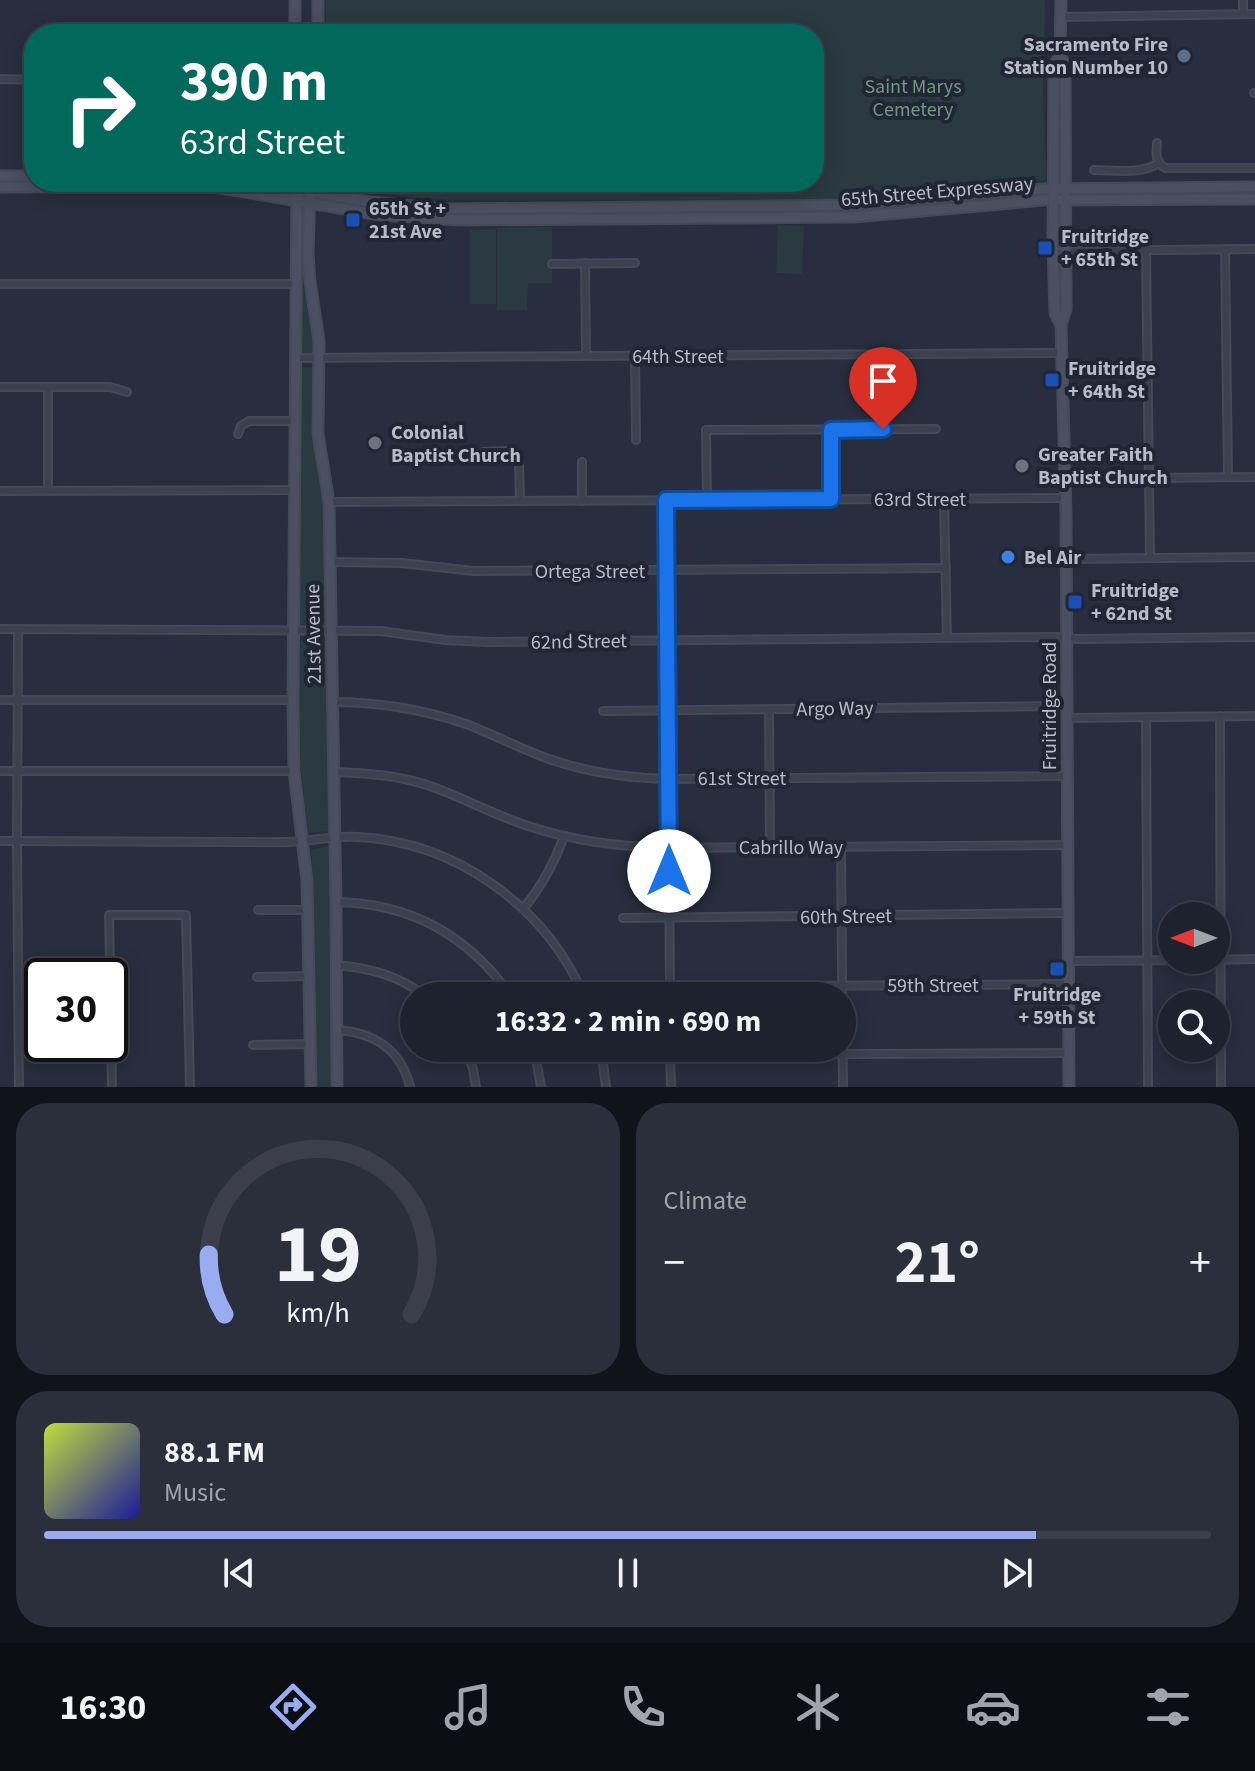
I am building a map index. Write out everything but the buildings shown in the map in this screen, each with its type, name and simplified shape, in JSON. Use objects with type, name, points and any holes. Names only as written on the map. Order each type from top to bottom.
[{"type":"main road","points":[[295,0],[295,24]]},
{"type":"main road","points":[[318,0],[318,24]]},
{"type":"main road","name":"Fruitridge Road","points":[[1061,0],[1060,56],[1065,64],[1064,188],[1059,200],[1055,303],[1055,313],[1061,325]]},
{"type":"main road","name":"Fruitridge Road","points":[[1060,56],[1054,65],[1053,189],[1059,200],[1065,251],[1066,309],[1061,325],[1061,353],[1067,638],[1069,1087]]},
{"type":"main road","points":[[0,176],[24,176]]},
{"type":"main road","name":"65th Street Expressway","points":[[0,187],[24,187]]},
{"type":"main road","name":"65th Street Expressway","points":[[332,192],[370,202],[445,209],[855,205],[1064,188],[1255,187]]},
{"type":"main road","name":"65th Street Expressway","points":[[244,192],[381,215],[460,220],[854,217],[1059,200],[1255,199]]},
{"type":"main road","name":"21st Avenue","points":[[297,192],[294,771],[307,881],[311,1087]]},
{"type":"main road","name":"21st Avenue","points":[[310,192],[308,255],[317,322],[318,434],[329,502],[337,1087]]},
{"type":"street","points":[[1243,0],[1243,14]]},
{"type":"street","points":[[1060,17],[1255,14]]},
{"type":"street","points":[[0,79],[24,80]]},
{"type":"street","points":[[1157,143],[1156,157],[1165,168],[1255,168]]},
{"type":"street","points":[[1094,170],[1138,171],[1159,163]]},
{"type":"street","points":[[1225,249],[1228,477]]},
{"type":"street","points":[[1065,251],[1255,249]]},
{"type":"street","points":[[1146,250],[1150,558]]},
{"type":"street","points":[[585,263],[586,356]]},
{"type":"street","points":[[552,264],[635,263]]},
{"type":"street","points":[[0,284],[295,284]]},
{"type":"street","name":"64th Street","points":[[295,358],[1061,353]]},
{"type":"street","points":[[635,356],[636,440]]},
{"type":"street","points":[[0,387],[110,387],[127,392]]},
{"type":"street","points":[[48,387],[48,491]]},
{"type":"street","points":[[238,434],[241,426],[249,421],[295,421]]},
{"type":"street","points":[[707,500],[706,430],[936,429]]},
{"type":"street","points":[[831,430],[831,499]]},
{"type":"street","points":[[483,452],[510,451],[517,455],[520,501]]},
{"type":"street","points":[[582,462],[582,501]]},
{"type":"street","points":[[1149,478],[1255,477]]},
{"type":"street","points":[[0,491],[295,490]]},
{"type":"street","name":"63rd Street","points":[[329,502],[1065,498]]},
{"type":"street","points":[[944,499],[947,638]]},
{"type":"street","points":[[666,500],[670,982]]},
{"type":"street","points":[[1066,559],[1255,557]]},
{"type":"street","name":"Ortega Street","points":[[330,562],[402,563],[473,571],[946,568]]},
{"type":"street","name":"62nd Street","points":[[0,629],[381,631],[467,642],[1255,637]]},
{"type":"street","points":[[18,629],[19,1087]]},
{"type":"street","points":[[0,700],[293,700]]},
{"type":"street","name":"61st Street","points":[[332,702],[359,702],[414,710],[468,725],[530,752],[579,768],[630,777],[1068,776]]},
{"type":"street","name":"Argo Way","points":[[603,711],[1067,706]]},
{"type":"street","points":[[769,709],[770,847]]},
{"type":"street","points":[[1218,902],[1220,716]]},
{"type":"street","points":[[1067,718],[1255,716]]},
{"type":"street","points":[[1146,717],[1148,1087]]},
{"type":"street","points":[[0,771],[294,771]]},
{"type":"street","name":"Cabrillo Way","points":[[332,772],[373,773],[416,781],[505,818],[564,836],[608,844],[669,848],[1068,845]]},
{"type":"street","points":[[0,841],[302,841],[335,836],[408,845],[458,863],[490,882],[523,909],[561,954],[576,982]]},
{"type":"street","points":[[523,909],[551,869],[564,836]]},
{"type":"street","points":[[841,847],[842,982]]},
{"type":"street","points":[[336,902],[376,905],[430,923],[460,941],[501,982]]},
{"type":"street","points":[[258,910],[307,910]]},
{"type":"street","name":"60th Street","points":[[623,918],[1069,913]]},
{"type":"street","points":[[112,1087],[109,915],[186,915],[190,1087]]},
{"type":"street","points":[[1230,960],[1255,959]]},
{"type":"street","points":[[1069,961],[1158,960]]},
{"type":"street","points":[[336,965],[380,972],[404,982]]},
{"type":"street","points":[[1218,974],[1221,1087]]},
{"type":"street","points":[[257,977],[308,976]]},
{"type":"street","name":"59th Street","points":[[856,986],[1070,984]]},
{"type":"street","points":[[336,1030],[362,1034],[388,1048],[399,1061],[410,1087]]},
{"type":"street","points":[[253,1045],[310,1044]]},
{"type":"street","points":[[856,1055],[1070,1053]]},
{"type":"street","points":[[470,1062],[476,1087]]},
{"type":"street","points":[[537,1062],[541,1087]]},
{"type":"street","points":[[603,1062],[606,1087]]},
{"type":"street","points":[[670,1062],[671,1087]]},
{"type":"street","points":[[842,1062],[843,1087]]},
{"type":"green space","name":"Saint Marys Cemetery","points":[[326,0],[1045,0],[1043,86],[1046,180],[881,199],[462,200],[369,192],[824,192],[824,24],[326,24]]},
{"type":"green space","points":[[778,225],[804,226],[802,274],[776,273]]},
{"type":"green space","points":[[552,227],[552,283],[528,283],[527,310],[497,310],[497,228]]},
{"type":"green space","points":[[496,229],[496,304],[470,304],[470,230]]},
{"type":"green space","points":[[302,234],[316,354],[301,354]]},
{"type":"green space","points":[[301,367],[316,368],[326,502],[329,626],[299,626]]},
{"type":"green space","points":[[298,641],[328,641],[330,831],[308,833],[301,771]]},
{"type":"green space","points":[[332,845],[334,1087],[317,1087],[311,850]]},
{"type":"place","name":"Sacramento Fire Station Number 10","points":[[1184,56]]},
{"type":"place","name":"65th St + 21st Ave","points":[[353,220]]},
{"type":"place","name":"Fruitridge + 65th St","points":[[1045,248]]},
{"type":"place","name":"Fruitridge + 64th St","points":[[1052,380]]},
{"type":"place","name":"Colonial Baptist Church","points":[[375,443]]},
{"type":"place","name":"Greater Faith Baptist Church","points":[[1022,466]]},
{"type":"place","name":"Bel Air","points":[[1008,557]]},
{"type":"place","name":"Fruitridge + 62nd St","points":[[1075,602]]},
{"type":"place","name":"Fruitridge + 59th St","points":[[1057,969]]},
{"type":"route","points":[[669,871],[666,500],[831,499],[831,430],[883,429]]}]
